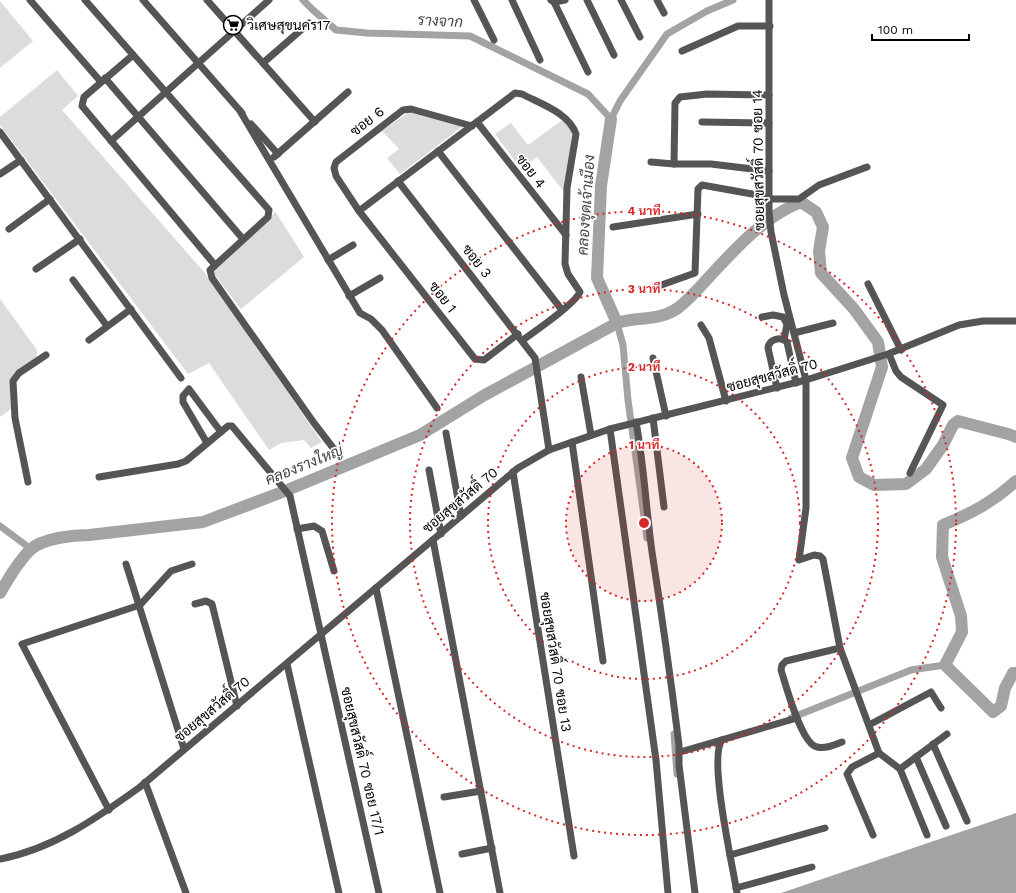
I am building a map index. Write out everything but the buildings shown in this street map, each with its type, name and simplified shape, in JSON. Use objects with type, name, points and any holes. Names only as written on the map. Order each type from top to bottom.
[{"type":"street","points":[[30,0],[139,117],[243,240]]},
{"type":"street","points":[[85,0],[269,210],[268,217],[215,264],[210,270],[212,278],[314,423],[340,457]]},
{"type":"street","points":[[143,0],[278,154]]},
{"type":"street","points":[[207,0],[315,122]]},
{"type":"street","points":[[111,142],[269,0]]},
{"type":"street","points":[[474,0],[494,40]]},
{"type":"street","points":[[512,0],[540,60]]},
{"type":"street","points":[[565,0],[553,1],[588,72]]},
{"type":"street","points":[[587,0],[614,56]]},
{"type":"street","points":[[621,0],[640,37]]},
{"type":"street","points":[[657,0],[664,13]]},
{"type":"street","name":"ซอยสุขสวัสดิ์ 70 ซอย 14","points":[[769,3],[769,212],[771,232],[789,323],[794,333],[806,380],[806,508],[799,560],[814,555],[820,556],[823,559],[840,648]]},
{"type":"street","points":[[263,63],[309,23]]},
{"type":"street","points":[[682,52],[738,26],[770,26]]},
{"type":"street","points":[[132,55],[84,97],[82,106],[215,264]]},
{"type":"street","points":[[270,161],[348,92]]},
{"type":"street","points":[[359,211],[515,93],[519,92],[567,118],[574,127],[576,134],[567,188],[566,269],[580,292],[562,310],[523,340]]},
{"type":"street","points":[[674,164],[675,103],[680,97],[707,94],[769,95]]},
{"type":"street","name":"ซอย 6","points":[[359,211],[336,176],[334,168],[336,162],[403,110],[411,109],[474,124]]},
{"type":"street","points":[[240,111],[360,313],[371,319],[382,330],[437,408]]},
{"type":"street","points":[[702,122],[769,123]]},
{"type":"street","name":"ซอย 4","points":[[474,124],[566,235]]},
{"type":"street","points":[[0,132],[181,378]]},
{"type":"street","points":[[438,151],[562,310]]},
{"type":"street","points":[[0,174],[21,160]]},
{"type":"street","points":[[651,162],[674,164],[699,163],[769,171]]},
{"type":"street","points":[[653,288],[695,273],[698,189],[702,184],[769,198],[799,199],[819,185],[867,167]]},
{"type":"street","name":"ซอย 3","points":[[398,181],[523,340],[535,358],[540,381],[549,450]]},
{"type":"street","points":[[9,229],[50,199]]},
{"type":"street","name":"ซอย 1","points":[[359,211],[475,359],[484,360],[518,334]]},
{"type":"street","points":[[613,227],[698,214]]},
{"type":"street","points":[[36,269],[80,239]]},
{"type":"street","points":[[328,260],[353,245]]},
{"type":"street","points":[[349,296],[380,278]]},
{"type":"street","points":[[73,280],[107,326]]},
{"type":"street","points":[[868,284],[901,350]]},
{"type":"street","points":[[89,340],[131,309]]},
{"type":"street","points":[[762,317],[773,315],[778,316],[789,323],[784,340],[790,355],[796,383]]},
{"type":"street","name":"ซอยสุขสวัสดิ์ 70","points":[[0,859],[18,856],[62,838],[109,810],[288,664],[513,472],[549,450],[625,424],[666,416],[777,388],[867,362],[901,350],[958,325],[983,321],[1016,321]]},
{"type":"street","points":[[794,333],[833,323]]},
{"type":"street","points":[[701,325],[709,338],[726,401]]},
{"type":"street","points":[[777,388],[768,345],[776,339],[784,340]]},
{"type":"street","points":[[888,354],[896,371],[901,377],[939,401],[943,406],[910,473]]},
{"type":"street","points":[[28,482],[15,418],[13,381],[19,373],[46,355]]},
{"type":"street","points":[[652,358],[666,416]]},
{"type":"street","points":[[581,378],[591,436]]},
{"type":"street","points":[[99,477],[178,464],[186,460],[221,432],[189,389],[184,396],[183,402],[207,443]]},
{"type":"street","points":[[653,418],[664,507]]},
{"type":"street","points":[[635,422],[643,463],[652,552],[663,619],[680,752],[679,765],[695,893]]},
{"type":"street","name":"ซอยสุขสวัสดิ์ 70 ซอย 17/1","points":[[221,432],[228,426],[232,426],[237,430],[290,496],[380,893]]},
{"type":"street","points":[[610,429],[656,760],[668,893]]},
{"type":"street","points":[[446,433],[461,516]]},
{"type":"street","points":[[572,442],[603,661]]},
{"type":"street","points":[[430,470],[441,534]]},
{"type":"street","name":"ซอยสุขสวัสดิ์ 70 ซอย 13","points":[[513,472],[574,856]]},
{"type":"street","points":[[297,529],[314,526],[322,531],[334,571]]},
{"type":"street","points":[[433,540],[500,893]]},
{"type":"street","points":[[126,564],[184,749]]},
{"type":"street","points":[[109,810],[84,765],[22,644],[140,606],[171,571],[192,564]]},
{"type":"street","points":[[376,588],[440,893]]},
{"type":"street","points":[[195,604],[206,601],[212,604],[237,706]]},
{"type":"street","points":[[842,742],[827,747],[817,747],[810,743],[797,718],[781,670],[782,665],[786,661],[840,648],[879,753],[900,769],[927,835]]},
{"type":"street","points":[[288,664],[339,893]]},
{"type":"street","points":[[869,725],[932,692],[941,708]]},
{"type":"street","points":[[680,752],[797,718]]},
{"type":"street","points":[[900,769],[947,734]]},
{"type":"street","points":[[722,740],[718,750],[719,789],[737,891],[812,867]]},
{"type":"street","points":[[933,744],[967,821]]},
{"type":"street","points":[[873,835],[847,774],[852,767],[879,753]]},
{"type":"street","points":[[916,757],[946,826]]},
{"type":"street","points":[[145,782],[186,893]]},
{"type":"street","points":[[444,797],[481,791]]},
{"type":"street","points":[[730,855],[825,828]]},
{"type":"street","points":[[462,854],[492,848]]},
{"type":"shaded area","points":[[0,1],[33,41],[0,68]]},
{"type":"shaded area","points":[[57,70],[78,96],[62,110],[204,272],[322,442],[311,448],[304,440],[281,443],[269,450],[209,363],[188,374],[0,125],[0,117]]},
{"type":"shaded area","points":[[409,112],[463,126],[400,174],[387,158],[399,149],[382,131]]},
{"type":"shaded area","points":[[564,119],[572,128],[570,158],[564,192],[537,157],[521,169],[495,134],[511,123],[528,145]]},
{"type":"shaded area","points":[[275,211],[304,257],[241,309],[214,274],[214,268],[270,219]]},
{"type":"shaded area","points":[[0,299],[37,350],[37,357],[18,371],[10,387],[11,409],[0,417]]},
{"type":"shaded area","points":[[1016,813],[1016,893],[781,893]]},
{"type":"waterway","name":"รางจาก","points":[[303,0],[336,30],[367,33],[470,36],[588,94],[611,119],[620,101],[667,34],[707,11],[733,0]]},
{"type":"waterway","name":"คลองขุดเจ้าเมือง","points":[[611,119],[601,186],[597,278],[617,323]]},
{"type":"waterway","name":"คลองรางใหญ่","points":[[0,593],[21,560],[30,550],[42,543],[67,537],[203,522],[285,491],[420,435],[483,396],[617,323],[655,317],[678,308],[691,297],[730,255],[763,224],[788,208],[801,202],[816,212],[823,227],[819,251],[821,273],[854,309],[878,342],[882,367],[852,458],[859,477],[874,485],[906,484],[926,469],[943,445],[953,425],[958,421],[1016,437]]},
{"type":"waterway","points":[[617,323],[623,345],[628,400],[647,538]]},
{"type":"waterway","points":[[1016,481],[999,495],[982,506],[943,525],[942,557],[961,616],[962,632],[945,665],[993,712],[1001,706],[1005,688],[1013,673],[1016,673]]},
{"type":"waterway","points":[[0,526],[31,549]]},
{"type":"waterway","points":[[791,718],[911,670],[945,665]]},
{"type":"waterway","points":[[674,734],[677,774]]},
{"type":"place","name":"วิเศษสุขนคร17","points":[[233,25]]}]
